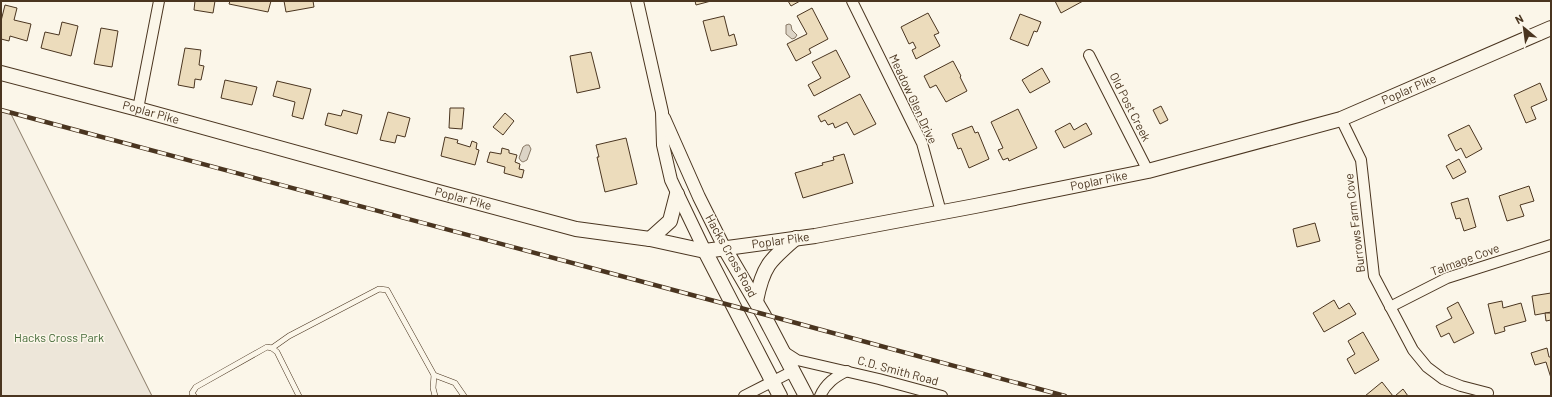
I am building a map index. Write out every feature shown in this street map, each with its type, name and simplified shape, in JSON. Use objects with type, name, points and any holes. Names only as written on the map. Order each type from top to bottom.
[{"type":"main road","name":"Poplar Pike","points":[[1,73],[576,229],[650,239],[705,251],[796,238],[975,206],[1148,171],[1341,119],[1551,28]]},
{"type":"main road","points":[[650,239],[670,221],[677,194]]},
{"type":"main road","points":[[756,301],[760,282],[766,268],[774,256],[796,238]]},
{"type":"main road","name":"Hacks Cross Road","points":[[725,249],[756,301],[806,396]]},
{"type":"main road","name":"Hacks Cross Road","points":[[705,251],[780,396]]},
{"type":"street","points":[[138,109],[158,1]]},
{"type":"street","name":"Hacks Cross Road","points":[[637,1],[662,112],[699,198],[725,249]]},
{"type":"street","name":"Meadow Glen Drive","points":[[852,1],[922,143],[941,212]]},
{"type":"street","name":"Old Post Creek","points":[[1089,55],[1148,171]]},
{"type":"street","name":"Hacks Cross Road","points":[[662,112],[663,145],[670,180],[705,251]]},
{"type":"street","name":"Burrows Farm Cove","points":[[1341,119],[1361,160],[1374,276],[1413,350],[1427,367],[1443,379],[1461,386],[1488,393]]},
{"type":"street","name":"Talmage Cove","points":[[1390,307],[1447,278],[1551,244]]},
{"type":"street","name":"C.D. Smith Road","points":[[782,351],[797,360],[847,371],[942,396]]},
{"type":"street","points":[[744,396],[793,371]]},
{"type":"street","name":"C.D. Smith Road","points":[[820,396],[826,385],[834,378],[847,371]]},
{"type":"lane","points":[[272,348],[289,336],[379,289],[387,290],[434,375],[433,388],[435,396]]},
{"type":"lane","points":[[194,396],[192,393],[196,387],[267,347],[272,348],[277,352],[299,396]]},
{"type":"lane","points":[[434,375],[455,383],[464,396]]},
{"type":"green space","name":"Hacks Cross Park","points":[[1,109],[10,112],[152,396],[1,396]]},
{"type":"shaded area","points":[[786,25],[791,25],[792,30],[797,35],[795,38],[792,39],[786,34]]},
{"type":"shaded area","points":[[529,145],[531,149],[527,160],[523,162],[519,158],[523,147]]},
{"type":"building","points":[[195,1],[215,1],[213,13],[194,10]]},
{"type":"building","points":[[230,1],[271,1],[268,12],[229,4]]},
{"type":"building","points":[[284,1],[313,1],[314,7],[286,12]]},
{"type":"building","points":[[695,1],[711,1],[696,5]]},
{"type":"building","points":[[788,1],[800,1],[791,6]]},
{"type":"building","points":[[1055,1],[1083,1],[1061,13]]},
{"type":"building","points":[[5,5],[17,8],[14,20],[31,24],[27,41],[10,36],[9,41],[1,39],[1,21]]},
{"type":"building","points":[[812,8],[828,39],[809,49],[811,53],[796,61],[787,44],[807,34],[797,16]]},
{"type":"building","points":[[928,13],[939,33],[934,35],[940,46],[916,59],[912,50],[916,48],[913,42],[909,44],[901,27]]},
{"type":"building","points":[[1020,14],[1041,22],[1037,32],[1034,31],[1028,46],[1010,39]]},
{"type":"building","points":[[724,16],[729,36],[734,34],[737,45],[711,51],[703,21]]},
{"type":"building","points":[[62,22],[78,26],[71,56],[41,48],[45,32],[59,35]]},
{"type":"building","points":[[101,28],[118,31],[112,67],[94,64]]},
{"type":"building","points":[[185,48],[201,50],[199,65],[204,66],[201,80],[195,79],[194,88],[178,85]]},
{"type":"building","points":[[836,50],[850,77],[814,96],[808,85],[821,78],[812,62]]},
{"type":"building","points":[[591,52],[600,88],[577,93],[570,56]]},
{"type":"building","points":[[953,61],[967,91],[946,102],[936,85],[930,88],[924,76]]},
{"type":"building","points":[[1042,68],[1050,82],[1030,93],[1022,80]]},
{"type":"building","points":[[225,80],[257,87],[252,105],[221,98]]},
{"type":"building","points":[[277,81],[311,89],[303,119],[292,116],[295,102],[273,96]]},
{"type":"building","points":[[1540,83],[1547,100],[1531,107],[1536,119],[1526,123],[1514,95]]},
{"type":"building","points":[[860,94],[876,124],[854,135],[847,122],[835,128],[833,123],[828,125],[825,120],[821,122],[818,116]]},
{"type":"building","points":[[1161,106],[1168,120],[1160,124],[1153,110]]},
{"type":"building","points":[[450,108],[464,108],[462,129],[449,128]]},
{"type":"building","points":[[1018,109],[1037,148],[1009,161],[1008,158],[1003,160],[998,150],[1003,148],[991,122]]},
{"type":"building","points":[[343,110],[362,115],[357,134],[325,125],[328,113],[341,116]]},
{"type":"building","points":[[388,112],[410,118],[405,137],[397,135],[395,143],[380,140]]},
{"type":"building","points":[[505,113],[514,121],[503,135],[493,127]]},
{"type":"building","points":[[1070,123],[1074,130],[1086,123],[1092,134],[1064,148],[1055,131]]},
{"type":"building","points":[[1469,125],[1482,149],[1466,158],[1461,148],[1456,151],[1448,135]]},
{"type":"building","points":[[972,126],[975,133],[978,132],[989,159],[969,168],[961,148],[958,149],[952,134]]},
{"type":"building","points":[[445,137],[458,140],[457,143],[470,147],[472,141],[477,143],[476,149],[479,150],[475,165],[441,156]]},
{"type":"building","points":[[626,138],[637,184],[605,192],[597,157],[599,157],[596,145]]},
{"type":"building","points":[[502,148],[509,150],[509,153],[517,155],[515,162],[520,164],[519,169],[524,170],[522,178],[504,173],[505,167],[487,162],[490,152],[501,154]]},
{"type":"building","points":[[844,154],[853,183],[803,198],[795,173],[823,165],[822,163],[834,160],[833,157]]},
{"type":"building","points":[[1459,159],[1466,172],[1453,179],[1446,166]]},
{"type":"building","points":[[1529,186],[1534,201],[1520,205],[1524,216],[1507,221],[1499,196]]},
{"type":"building","points":[[1468,198],[1476,227],[1464,231],[1460,218],[1456,219],[1451,203]]},
{"type":"building","points":[[1315,223],[1320,241],[1297,247],[1293,229]]},
{"type":"building","points":[[1551,293],[1551,312],[1535,315],[1532,296]]},
{"type":"building","points":[[1334,300],[1339,309],[1349,303],[1356,314],[1324,332],[1313,313]]},
{"type":"building","points":[[1502,301],[1503,308],[1521,303],[1526,321],[1504,327],[1505,331],[1495,334],[1488,304]]},
{"type":"building","points":[[1458,302],[1474,333],[1454,343],[1449,333],[1441,337],[1436,326],[1452,318],[1447,308]]},
{"type":"building","points":[[1545,313],[1551,313],[1551,320],[1546,321]]},
{"type":"building","points":[[1363,332],[1379,360],[1355,374],[1347,359],[1355,354],[1348,341]]},
{"type":"building","points":[[1547,348],[1549,357],[1551,357],[1551,378],[1546,362],[1535,365],[1531,353]]},
{"type":"building","points":[[1382,382],[1393,396],[1365,396]]},
{"type":"building","points":[[1403,389],[1408,396],[1395,396]]},
{"type":"railway","points":[[1,110],[1065,396]]}]
